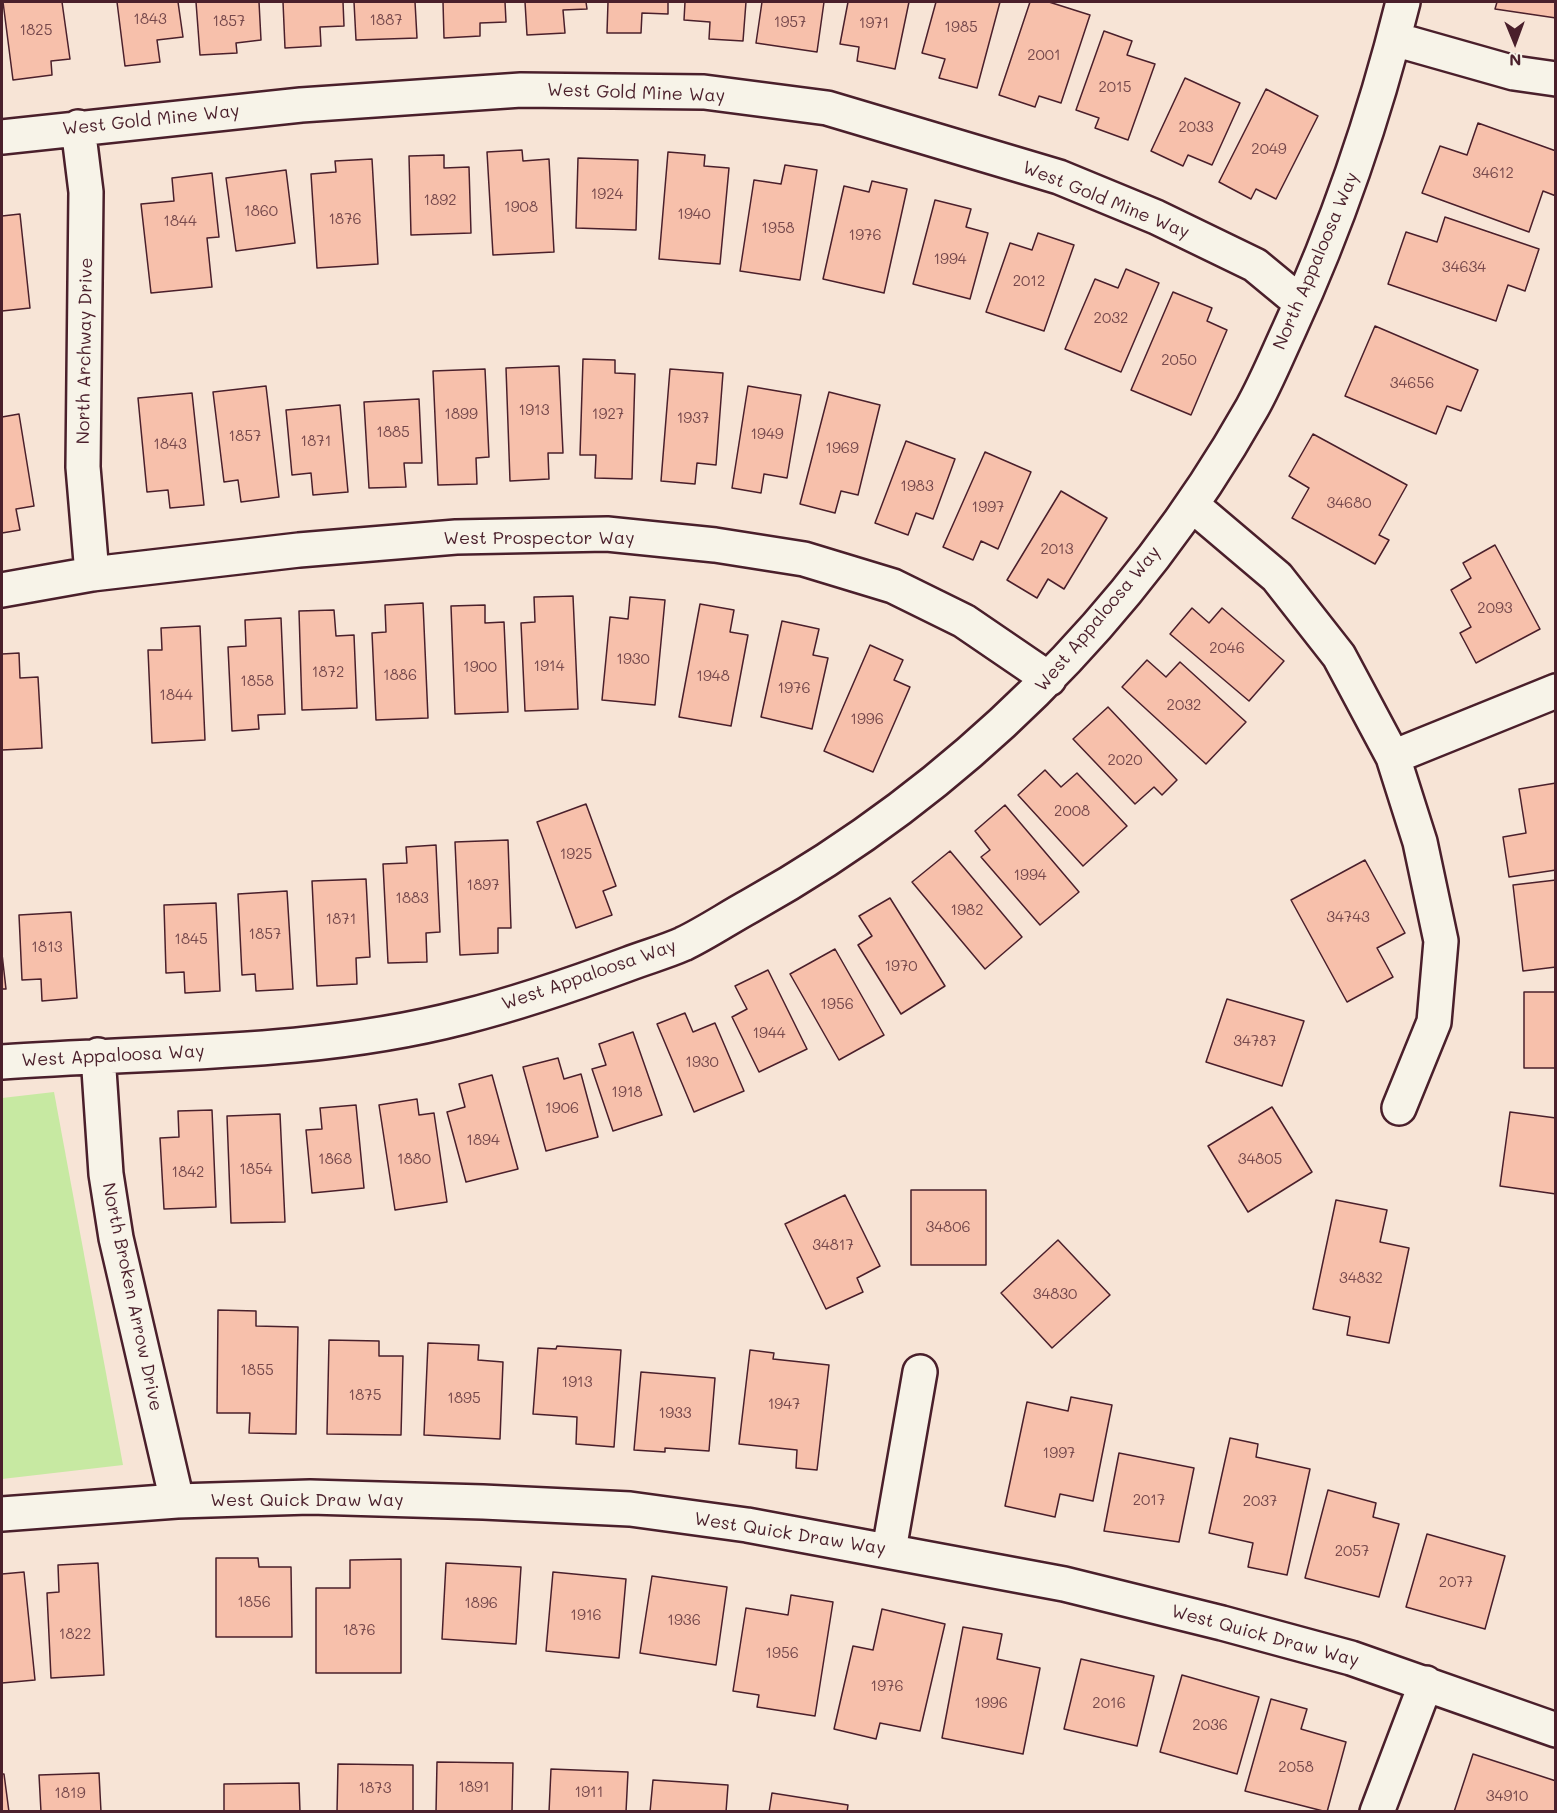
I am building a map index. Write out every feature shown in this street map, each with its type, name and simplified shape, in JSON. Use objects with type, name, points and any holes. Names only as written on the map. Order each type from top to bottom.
[{"type":"street","name":"North Appaloosa Way","points":[[1192,505],[1253,406],[1301,303],[1347,193],[1403,2]]},
{"type":"street","points":[[1394,39],[1514,73],[1556,79]]},
{"type":"street","name":"West Gold Mine Way","points":[[2,136],[301,105],[521,90],[704,92],[827,108],[962,147],[1080,186],[1156,217],[1255,265],[1301,303]]},
{"type":"street","name":"North Archway Drive","points":[[78,127],[86,192],[83,467],[92,574]]},
{"type":"street","points":[[1192,505],[1277,577],[1339,656],[1393,757],[1420,842],[1441,941],[1434,1022],[1399,1108]]},
{"type":"street","name":"West Appaloosa Way","points":[[2,1062],[98,1055],[242,1051],[357,1038],[461,1018],[573,985],[682,944],[788,885],[890,818],[964,759],[1049,679],[1100,622],[1192,505]]},
{"type":"street","name":"West Prospector Way","points":[[2,590],[92,574],[299,550],[456,537],[607,534],[715,545],[804,559],[893,586],[964,621],[1049,679]]},
{"type":"street","points":[[1393,757],[1556,691]]},
{"type":"street","name":"North Broken Arrow Drive","points":[[98,1055],[106,1174],[116,1238],[177,1501]]},
{"type":"street","points":[[889,1550],[920,1372]]},
{"type":"street","name":"West Quick Draw Way","points":[[2,1514],[177,1501],[310,1497],[630,1509],[747,1525],[1064,1584],[1199,1617],[1351,1658],[1556,1730]]},
{"type":"street","points":[[1377,1812],[1426,1683]]},
{"type":"green space","points":[[54,1092],[123,1465],[2,1479],[2,1098]]},
{"type":"building","points":[[3,2],[62,2],[70,59],[51,61],[52,75],[13,80]]},
{"type":"building","points":[[117,2],[178,2],[183,37],[157,40],[160,62],[125,66]]},
{"type":"building","points":[[196,2],[259,2],[261,40],[236,43],[237,53],[200,55]]},
{"type":"building","points":[[283,2],[343,2],[344,26],[320,27],[321,46],[285,48]]},
{"type":"building","points":[[354,2],[415,2],[417,38],[356,40]]},
{"type":"building","points":[[443,2],[505,2],[506,22],[480,23],[480,36],[444,38]]},
{"type":"building","points":[[525,2],[586,2],[587,9],[563,10],[565,33],[527,35]]},
{"type":"building","points":[[608,2],[668,2],[668,14],[642,13],[641,33],[607,33]]},
{"type":"building","points":[[685,2],[746,2],[743,41],[709,39],[710,22],[684,20]]},
{"type":"building","points":[[762,2],[824,2],[817,52],[756,43]]},
{"type":"building","points":[[848,2],[909,2],[895,69],[857,61],[859,47],[840,44]]},
{"type":"building","points":[[936,2],[1000,2],[977,88],[939,78],[945,59],[922,53]]},
{"type":"building","points":[[1030,2],[1049,2],[1090,15],[1061,103],[1039,96],[1035,107],[999,95]]},
{"type":"building","points":[[1497,2],[1556,2],[1556,18],[1495,9]]},
{"type":"building","points":[[1104,31],[1132,41],[1127,55],[1155,64],[1128,140],[1095,128],[1099,118],[1076,110]]},
{"type":"building","points":[[1185,78],[1240,103],[1212,165],[1188,155],[1183,166],[1151,151]]},
{"type":"building","points":[[1266,89],[1318,116],[1276,199],[1256,189],[1251,199],[1219,182]]},
{"type":"building","points":[[1478,123],[1556,151],[1556,196],[1543,191],[1529,232],[1422,193],[1440,146],[1467,155]]},
{"type":"building","points":[[522,150],[523,161],[549,159],[554,252],[493,255],[487,152]]},
{"type":"building","points":[[668,152],[705,155],[704,166],[729,168],[720,264],[659,259]]},
{"type":"building","points":[[444,155],[444,168],[469,167],[471,233],[411,235],[409,156]]},
{"type":"building","points":[[578,158],[638,160],[636,230],[576,228]]},
{"type":"building","points":[[372,159],[378,264],[317,268],[311,174],[336,172],[335,161]]},
{"type":"building","points":[[785,165],[817,170],[800,280],[740,271],[754,180],[781,184]]},
{"type":"building","points":[[286,170],[295,243],[236,251],[226,178]]},
{"type":"building","points":[[212,173],[219,237],[207,238],[212,287],[151,293],[141,204],[174,201],[172,178]]},
{"type":"building","points":[[872,181],[907,189],[884,293],[823,279],[844,186],[869,192]]},
{"type":"building","points":[[935,200],[971,209],[966,227],[988,233],[970,299],[913,284]]},
{"type":"building","points":[[20,214],[30,308],[2,311],[2,216]]},
{"type":"building","points":[[1445,217],[1539,249],[1525,291],[1508,285],[1496,321],[1388,284],[1406,232],[1437,242]]},
{"type":"building","points":[[1038,233],[1074,245],[1044,331],[986,312],[1010,243],[1032,250]]},
{"type":"building","points":[[1126,269],[1159,283],[1121,372],[1065,349],[1095,279],[1118,288]]},
{"type":"building","points":[[1173,292],[1212,308],[1207,321],[1227,330],[1191,415],[1131,390]]},
{"type":"building","points":[[1375,326],[1478,370],[1461,411],[1447,406],[1436,434],[1345,396]]},
{"type":"building","points":[[583,359],[615,360],[615,373],[635,374],[632,479],[595,478],[596,455],[580,455]]},
{"type":"building","points":[[559,366],[563,453],[548,453],[549,479],[510,481],[506,368]]},
{"type":"building","points":[[485,369],[489,457],[476,458],[477,484],[438,485],[433,371]]},
{"type":"building","points":[[670,369],[723,373],[716,465],[697,463],[695,484],[661,481]]},
{"type":"building","points":[[266,386],[279,497],[241,502],[238,480],[224,482],[213,392]]},
{"type":"building","points":[[748,386],[801,395],[787,478],[764,474],[761,493],[732,488]]},
{"type":"building","points":[[829,392],[880,405],[858,495],[841,491],[835,513],[800,504]]},
{"type":"building","points":[[192,393],[204,505],[170,508],[168,490],[147,492],[138,398]]},
{"type":"building","points":[[419,399],[422,463],[404,463],[406,487],[369,488],[364,402]]},
{"type":"building","points":[[340,405],[348,492],[313,495],[311,473],[292,475],[286,410]]},
{"type":"building","points":[[19,414],[34,506],[16,509],[20,530],[2,533],[2,417]]},
{"type":"building","points":[[1313,434],[1407,485],[1379,535],[1389,540],[1375,564],[1292,518],[1309,488],[1289,476]]},
{"type":"building","points":[[906,441],[955,459],[933,519],[916,513],[908,535],[875,523]]},
{"type":"building","points":[[985,452],[1031,472],[998,549],[981,541],[973,560],[943,547]]},
{"type":"building","points":[[1061,491],[1107,518],[1064,589],[1048,579],[1037,598],[1007,580]]},
{"type":"building","points":[[1495,545],[1540,629],[1476,663],[1460,633],[1471,627],[1451,590],[1471,578],[1463,563]]},
{"type":"building","points":[[573,596],[578,709],[525,711],[521,623],[535,622],[534,597]]},
{"type":"building","points":[[630,597],[665,600],[655,705],[602,700],[610,617],[628,619]]},
{"type":"building","points":[[423,603],[428,718],[376,720],[372,633],[386,632],[385,605]]},
{"type":"building","points":[[700,604],[734,610],[730,632],[748,635],[731,726],[679,717]]},
{"type":"building","points":[[485,605],[485,623],[504,622],[508,712],[455,714],[451,606]]},
{"type":"building","points":[[1192,608],[1209,623],[1222,608],[1284,661],[1249,701],[1170,634]]},
{"type":"building","points":[[334,610],[336,636],[354,635],[357,708],[302,710],[299,611]]},
{"type":"building","points":[[281,618],[285,714],[258,715],[259,729],[232,731],[228,647],[246,646],[245,620]]},
{"type":"building","points":[[782,621],[819,629],[813,655],[828,658],[812,729],[761,717]]},
{"type":"building","points":[[200,626],[205,740],[152,743],[148,650],[162,650],[161,628]]},
{"type":"building","points":[[870,645],[903,660],[894,680],[910,687],[873,772],[824,751]]},
{"type":"building","points":[[19,653],[20,678],[38,677],[42,748],[2,750],[2,654]]},
{"type":"building","points":[[1147,660],[1166,677],[1180,662],[1246,722],[1206,764],[1122,687]]},
{"type":"building","points":[[1108,707],[1177,780],[1162,795],[1154,787],[1135,804],[1073,739]]},
{"type":"building","points":[[1045,770],[1061,787],[1077,773],[1127,826],[1083,866],[1018,795]]},
{"type":"building","points":[[1556,783],[1556,870],[1509,877],[1503,837],[1526,833],[1519,789]]},
{"type":"building","points":[[586,804],[616,886],[603,891],[612,915],[576,928],[537,822]]},
{"type":"building","points":[[1005,805],[1079,892],[1040,925],[981,857],[990,850],[975,831]]},
{"type":"building","points":[[508,840],[511,928],[498,928],[498,953],[460,955],[455,842]]},
{"type":"building","points":[[436,845],[440,932],[426,933],[427,962],[388,963],[383,864],[407,863],[406,847]]},
{"type":"building","points":[[950,851],[1022,937],[985,969],[912,882]]},
{"type":"building","points":[[1365,860],[1405,933],[1377,948],[1393,977],[1347,1002],[1291,900]]},
{"type":"building","points":[[366,879],[370,957],[356,958],[357,984],[317,986],[312,881]]},
{"type":"building","points":[[1556,880],[1556,967],[1523,971],[1513,885]]},
{"type":"building","points":[[287,891],[293,989],[256,991],[255,974],[242,975],[238,894]]},
{"type":"building","points":[[890,898],[945,986],[901,1014],[858,945],[872,936],[859,916]]},
{"type":"building","points":[[216,903],[220,991],[185,993],[184,972],[166,973],[164,905]]},
{"type":"building","points":[[71,912],[77,998],[42,1001],[41,979],[22,980],[19,915]]},
{"type":"building","points":[[835,949],[884,1035],[839,1060],[790,974]]},
{"type":"building","points":[[2,954],[6,989],[2,989]]},
{"type":"building","points":[[768,970],[807,1049],[759,1072],[732,1017],[747,1009],[735,986]]},
{"type":"building","points":[[1524,992],[1556,992],[1556,1068],[1524,1068]]},
{"type":"building","points":[[1227,999],[1304,1021],[1282,1086],[1206,1062]]},
{"type":"building","points":[[685,1013],[693,1032],[715,1023],[744,1091],[694,1112],[657,1024]]},
{"type":"building","points":[[633,1032],[662,1115],[613,1131],[592,1069],[606,1065],[599,1044]]},
{"type":"building","points":[[558,1058],[564,1079],[581,1074],[598,1137],[546,1151],[523,1067]]},
{"type":"building","points":[[492,1075],[518,1169],[466,1182],[447,1112],[465,1107],[459,1084]]},
{"type":"building","points":[[417,1099],[419,1115],[434,1113],[447,1202],[395,1210],[379,1105]]},
{"type":"building","points":[[356,1105],[364,1188],[312,1193],[306,1130],[322,1129],[320,1108]]},
{"type":"building","points":[[1272,1107],[1312,1172],[1248,1212],[1208,1146]]},
{"type":"building","points":[[212,1110],[216,1207],[164,1209],[160,1138],[179,1137],[178,1111]]},
{"type":"building","points":[[1510,1112],[1556,1118],[1556,1194],[1500,1186]]},
{"type":"building","points":[[280,1114],[285,1222],[231,1223],[227,1116]]},
{"type":"building","points":[[911,1190],[986,1190],[986,1265],[911,1265]]},
{"type":"building","points":[[845,1195],[880,1266],[857,1278],[863,1292],[826,1309],[785,1224]]},
{"type":"building","points":[[1336,1200],[1387,1210],[1380,1242],[1409,1248],[1389,1343],[1347,1335],[1350,1317],[1313,1309]]},
{"type":"building","points":[[1058,1240],[1110,1295],[1052,1348],[1001,1293]]},
{"type":"building","points":[[218,1310],[256,1311],[256,1326],[298,1327],[296,1434],[249,1433],[250,1413],[217,1413]]},
{"type":"building","points":[[329,1340],[379,1341],[379,1356],[403,1356],[401,1435],[327,1434]]},
{"type":"building","points":[[428,1343],[479,1345],[478,1360],[503,1362],[500,1439],[424,1435]]},
{"type":"building","points":[[557,1346],[621,1350],[614,1447],[576,1444],[577,1417],[533,1414],[538,1348],[556,1349]]},
{"type":"building","points":[[750,1350],[774,1353],[773,1359],[829,1365],[817,1470],[796,1468],[797,1450],[739,1444]]},
{"type":"building","points":[[641,1372],[715,1378],[709,1451],[665,1448],[665,1452],[634,1450]]},
{"type":"building","points":[[1071,1397],[1112,1405],[1093,1501],[1060,1494],[1055,1517],[1005,1506],[1027,1402],[1068,1411]]},
{"type":"building","points":[[1230,1438],[1258,1444],[1256,1457],[1310,1469],[1287,1575],[1248,1567],[1253,1543],[1209,1533]]},
{"type":"building","points":[[1119,1453],[1194,1468],[1179,1542],[1104,1531]]},
{"type":"building","points":[[1328,1490],[1376,1503],[1373,1517],[1399,1524],[1379,1597],[1305,1578]]},
{"type":"building","points":[[1427,1534],[1505,1556],[1485,1629],[1406,1607]]},
{"type":"building","points":[[216,1558],[258,1558],[259,1567],[291,1567],[292,1637],[216,1637]]},
{"type":"building","points":[[401,1559],[401,1673],[316,1673],[316,1588],[350,1588],[350,1560]]},
{"type":"building","points":[[98,1563],[104,1675],[51,1678],[47,1593],[59,1592],[58,1565]]},
{"type":"building","points":[[446,1563],[521,1567],[516,1644],[442,1639]]},
{"type":"building","points":[[24,1572],[35,1680],[2,1683],[2,1574]]},
{"type":"building","points":[[553,1572],[626,1579],[619,1658],[546,1651]]},
{"type":"building","points":[[652,1576],[727,1587],[716,1665],[640,1653]]},
{"type":"building","points":[[791,1595],[833,1602],[815,1716],[757,1707],[759,1695],[733,1691],[746,1608],[788,1615]]},
{"type":"building","points":[[882,1609],[945,1624],[920,1731],[880,1723],[876,1739],[834,1729],[853,1646],[873,1650]]},
{"type":"building","points":[[963,1627],[1002,1634],[997,1659],[1040,1668],[1023,1754],[942,1738]]},
{"type":"building","points":[[1081,1659],[1154,1676],[1137,1746],[1064,1729]]},
{"type":"building","points":[[1182,1675],[1259,1697],[1237,1774],[1160,1752]]},
{"type":"building","points":[[1271,1699],[1307,1709],[1301,1729],[1346,1742],[1327,1812],[1245,1791]]},
{"type":"building","points":[[1473,1754],[1556,1781],[1556,1812],[1454,1812]]},
{"type":"building","points":[[437,1762],[513,1763],[512,1812],[436,1812]]},
{"type":"building","points":[[338,1764],[413,1765],[413,1812],[337,1812]]},
{"type":"building","points":[[551,1769],[628,1772],[626,1812],[549,1812]]},
{"type":"building","points":[[99,1773],[101,1812],[41,1812],[39,1775]]},
{"type":"building","points":[[2,1774],[4,1774],[9,1812],[2,1812]]},
{"type":"building","points":[[653,1780],[728,1785],[726,1812],[650,1812]]},
{"type":"building","points":[[299,1783],[300,1812],[224,1812],[224,1784]]},
{"type":"building","points":[[772,1793],[848,1805],[847,1812],[769,1812]]}]
